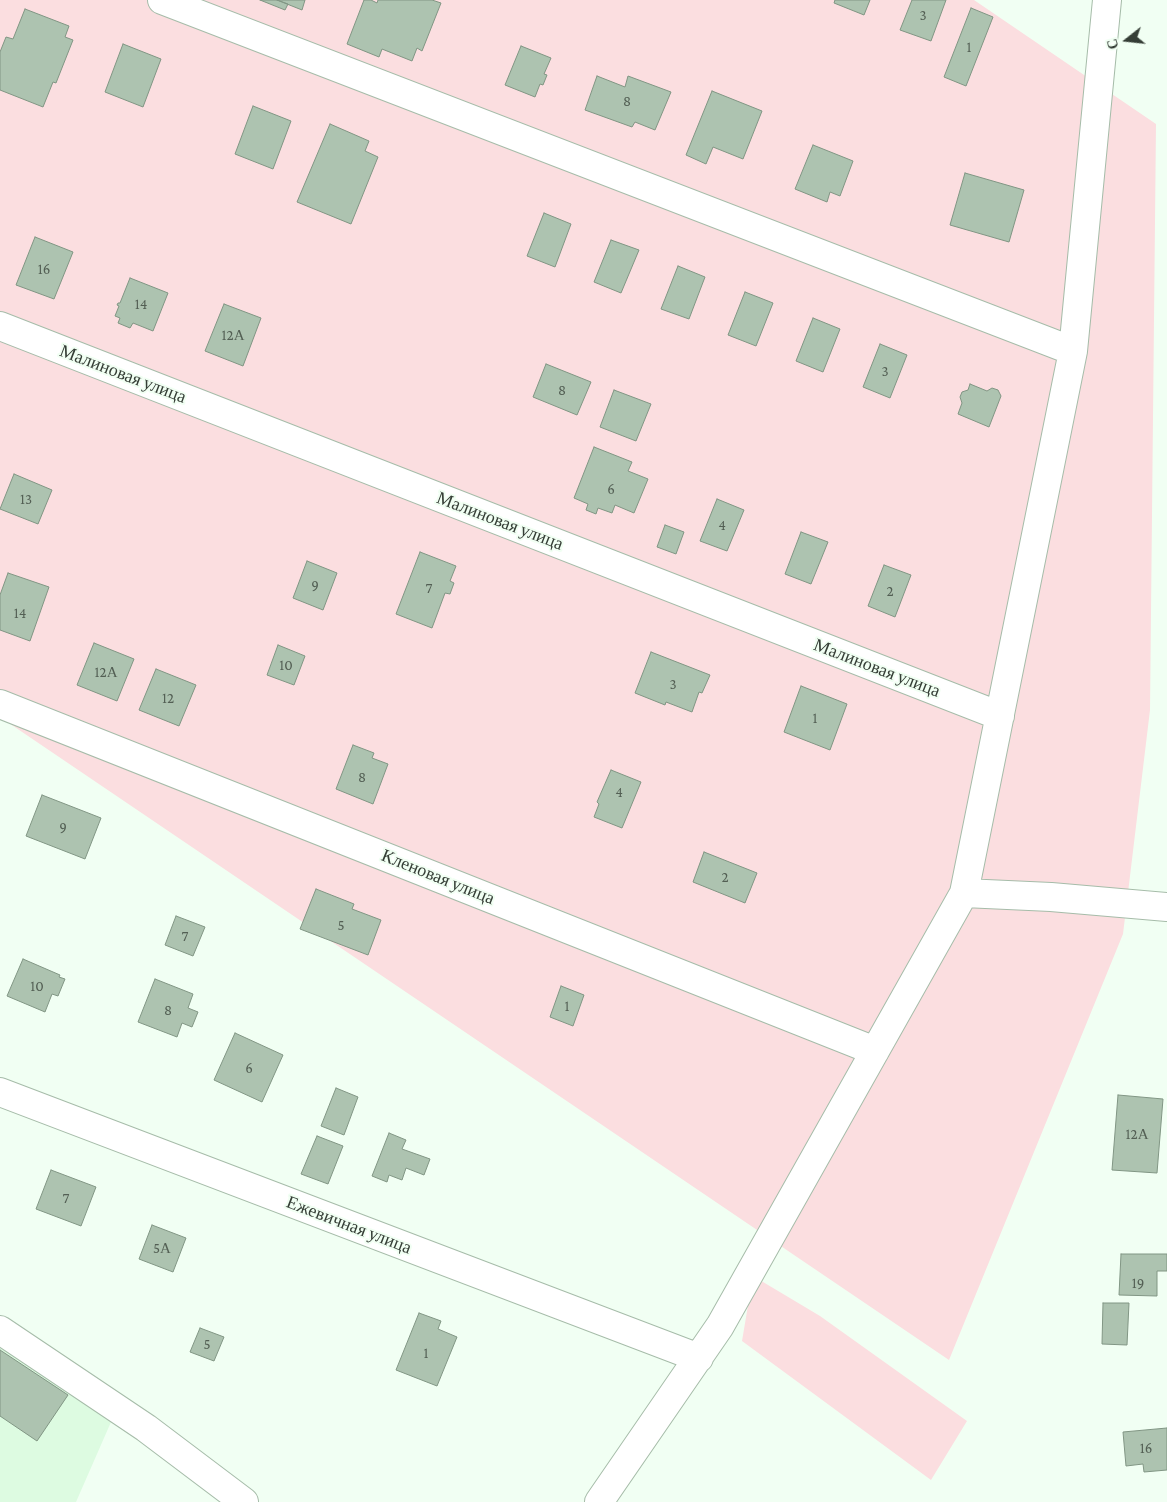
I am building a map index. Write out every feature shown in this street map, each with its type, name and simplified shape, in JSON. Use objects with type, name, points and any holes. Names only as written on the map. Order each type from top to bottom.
[{"type":"street","points":[[162,0],[1073,352]]},
{"type":"street","points":[[599,1502],[720,1326],[964,893],[1073,352],[1107,0]]},
{"type":"street","name":"Малиновая улица","points":[[0,326],[1000,716]]},
{"type":"street","name":"Кленовая улица","points":[[0,704],[875,1051]]},
{"type":"street","points":[[964,893],[1052,897],[1167,907]]},
{"type":"street","name":"Ежевичная улица","points":[[0,1092],[699,1358]]},
{"type":"street","points":[[0,1330],[146,1428],[244,1502]]},
{"type":"shaded area","points":[[0,0],[974,0],[1156,124],[1150,710],[1123,934],[949,1360],[0,717]]},
{"type":"shaded area","points":[[753,1276],[820,1316],[967,1421],[931,1480],[742,1341]]},
{"type":"shaded area","points":[[0,1346],[111,1422],[76,1502],[0,1502]]},
{"type":"building","points":[[260,0],[277,0],[288,4],[285,10]]},
{"type":"building","points":[[277,0],[305,0],[302,10]]},
{"type":"building","points":[[364,0],[371,0],[377,3],[378,0],[432,0],[441,3],[422,51],[417,48],[412,61],[382,49],[379,57],[347,44]]},
{"type":"building","points":[[835,0],[870,0],[864,15],[834,3]]},
{"type":"building","points":[[912,0],[946,0],[931,41],[900,30]]},
{"type":"building","points":[[971,8],[993,17],[966,86],[944,77]]},
{"type":"building","points":[[25,9],[69,26],[65,37],[73,40],[56,83],[53,82],[43,107],[0,90],[0,52],[6,37],[13,39]]},
{"type":"building","points":[[123,44],[161,59],[143,107],[105,92]]},
{"type":"building","points":[[521,46],[551,58],[544,74],[547,75],[543,85],[540,84],[535,97],[505,85]]},
{"type":"building","points":[[597,76],[625,87],[628,76],[671,92],[655,130],[635,122],[632,127],[585,110]]},
{"type":"building","points":[[712,91],[762,111],[743,159],[713,147],[706,164],[686,155]]},
{"type":"building","points":[[253,106],[291,121],[273,169],[235,154]]},
{"type":"building","points":[[330,124],[369,141],[365,151],[378,157],[351,224],[297,202]]},
{"type":"building","points":[[813,145],[853,161],[840,196],[830,192],[827,202],[795,189]]},
{"type":"building","points":[[965,173],[1024,190],[1009,242],[950,225]]},
{"type":"building","points":[[544,213],[571,224],[555,267],[527,256]]},
{"type":"building","points":[[35,237],[73,252],[54,299],[16,285]]},
{"type":"building","points":[[611,240],[639,250],[621,293],[594,282]]},
{"type":"building","points":[[678,266],[705,277],[689,319],[661,309]]},
{"type":"building","points":[[130,278],[168,293],[153,331],[133,323],[130,328],[118,323],[120,318],[115,316],[119,306],[117,305],[120,303]]},
{"type":"building","points":[[745,292],[773,303],[756,346],[728,335]]},
{"type":"building","points":[[224,304],[261,318],[243,366],[205,351]]},
{"type":"building","points":[[813,318],[840,329],[823,372],[796,361]]},
{"type":"building","points":[[880,344],[907,355],[890,398],[863,387]]},
{"type":"building","points":[[546,364],[591,382],[577,415],[533,397]]},
{"type":"building","points":[[970,384],[987,391],[992,388],[998,390],[1001,396],[989,427],[958,414],[962,403],[960,397],[962,392],[968,390]]},
{"type":"building","points":[[614,390],[651,404],[636,441],[600,427]]},
{"type":"building","points":[[594,447],[632,462],[628,471],[648,479],[634,513],[615,505],[612,513],[598,508],[596,514],[586,510],[588,504],[574,498]]},
{"type":"building","points":[[14,474],[52,490],[38,524],[0,509]]},
{"type":"building","points":[[717,499],[744,510],[727,551],[700,541]]},
{"type":"building","points":[[665,525],[684,532],[676,554],[657,547]]},
{"type":"building","points":[[801,532],[828,542],[811,584],[785,574]]},
{"type":"building","points":[[420,552],[456,566],[450,581],[454,583],[450,594],[445,593],[432,628],[396,614]]},
{"type":"building","points":[[307,561],[337,573],[323,610],[293,598]]},
{"type":"building","points":[[884,565],[911,575],[895,617],[868,606]]},
{"type":"building","points":[[8,573],[49,587],[30,641],[0,630],[0,595]]},
{"type":"building","points":[[94,643],[134,659],[117,701],[77,685]]},
{"type":"building","points":[[278,645],[305,656],[294,685],[267,675]]},
{"type":"building","points":[[651,652],[710,675],[702,693],[699,692],[692,712],[666,702],[665,705],[635,693]]},
{"type":"building","points":[[156,669],[196,685],[179,726],[139,710]]},
{"type":"building","points":[[801,686],[847,704],[830,750],[784,732]]},
{"type":"building","points":[[353,745],[374,753],[372,758],[388,764],[373,804],[336,789]]},
{"type":"building","points":[[611,770],[641,782],[622,828],[594,817],[599,804],[597,802]]},
{"type":"building","points":[[42,795],[101,818],[85,859],[26,836]]},
{"type":"building","points":[[704,852],[757,873],[745,903],[693,882]]},
{"type":"building","points":[[316,889],[354,904],[352,909],[381,920],[368,955],[300,929]]},
{"type":"building","points":[[176,916],[205,927],[193,956],[165,945]]},
{"type":"building","points":[[23,959],[65,979],[58,996],[52,994],[45,1012],[7,996]]},
{"type":"building","points":[[155,979],[193,994],[188,1008],[198,1012],[192,1027],[182,1023],[177,1037],[138,1022]]},
{"type":"building","points":[[561,986],[584,995],[573,1026],[550,1017]]},
{"type":"building","points":[[235,1033],[283,1055],[262,1102],[214,1080]]},
{"type":"building","points":[[336,1088],[358,1097],[344,1135],[321,1126]]},
{"type":"building","points":[[1118,1095],[1163,1099],[1157,1173],[1112,1170]]},
{"type":"building","points":[[389,1133],[406,1140],[402,1149],[430,1159],[424,1175],[406,1168],[402,1180],[389,1175],[387,1182],[372,1176]]},
{"type":"building","points":[[317,1136],[343,1146],[328,1184],[301,1174]]},
{"type":"building","points":[[51,1170],[96,1187],[81,1226],[36,1209]]},
{"type":"building","points":[[152,1225],[186,1238],[173,1272],[139,1259]]},
{"type":"building","points":[[1121,1254],[1167,1254],[1167,1271],[1157,1271],[1157,1296],[1119,1295]]},
{"type":"building","points":[[1103,1303],[1129,1303],[1127,1345],[1102,1344]]},
{"type":"building","points":[[419,1313],[441,1321],[438,1329],[457,1337],[437,1386],[396,1370]]},
{"type":"building","points":[[200,1328],[224,1337],[214,1361],[190,1352]]},
{"type":"building","points":[[0,1350],[68,1395],[37,1441],[0,1416]]},
{"type":"building","points":[[1167,1428],[1167,1470],[1144,1472],[1143,1464],[1126,1466],[1123,1432]]}]
